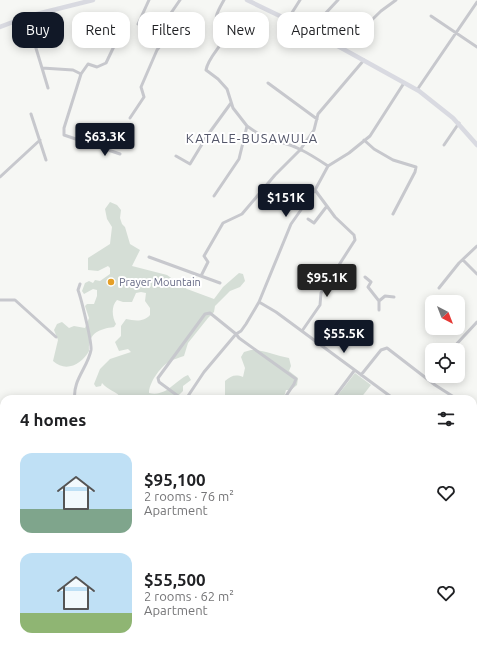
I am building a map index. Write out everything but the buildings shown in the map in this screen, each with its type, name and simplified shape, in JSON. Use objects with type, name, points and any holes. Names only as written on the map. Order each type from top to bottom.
[{"type":"main road","points":[[43,12],[79,2],[93,0]]},
{"type":"main road","points":[[247,0],[277,14]]},
{"type":"main road","points":[[0,27],[12,22]]},
{"type":"main road","points":[[343,48],[431,99],[459,123],[477,145]]},
{"type":"street","points":[[144,12],[149,0]]},
{"type":"street","points":[[130,118],[144,97],[141,87],[156,50],[168,42],[171,29],[171,13],[180,0]]},
{"type":"street","points":[[224,0],[216,15],[216,22],[223,38],[210,58],[206,70],[227,88],[231,103],[247,126],[270,142],[279,141],[291,145],[315,157],[328,166]]},
{"type":"street","points":[[292,12],[300,0]]},
{"type":"street","points":[[327,12],[338,0]]},
{"type":"street","points":[[374,17],[381,10],[396,0]]},
{"type":"street","points":[[416,90],[477,4]]},
{"type":"street","points":[[431,16],[477,47]]},
{"type":"street","points":[[35,48],[48,88]]},
{"type":"street","points":[[113,48],[106,64],[97,66],[88,64],[81,74],[64,128],[64,135],[120,154]]},
{"type":"street","points":[[201,276],[208,262],[204,256],[222,225],[227,220],[242,214],[275,175],[300,150],[315,128],[316,120],[328,102],[364,60]]},
{"type":"street","points":[[42,68],[73,70],[81,74]]},
{"type":"street","points":[[189,395],[204,372],[236,334],[241,331],[260,302],[291,224],[315,190],[328,166],[349,153],[370,136],[404,82]]},
{"type":"street","points":[[268,83],[316,120]]},
{"type":"street","points":[[176,156],[190,164],[231,103]]},
{"type":"street","points":[[31,114],[46,160]]},
{"type":"street","points":[[444,145],[459,123]]},
{"type":"street","points":[[214,196],[238,159],[247,126]]},
{"type":"street","points":[[0,177],[40,140]]},
{"type":"street","points":[[364,140],[379,152],[393,160],[416,167],[415,172],[393,214]]},
{"type":"street","points":[[302,331],[320,305],[321,293],[355,240],[354,235],[327,206],[315,190]]},
{"type":"street","points":[[308,219],[314,223],[327,206]]},
{"type":"street","points":[[439,288],[477,246]]},
{"type":"street","points":[[149,257],[220,283]]},
{"type":"street","points":[[463,260],[477,274]]},
{"type":"street","points":[[365,277],[371,282],[368,287],[379,301],[379,310]]},
{"type":"street","points":[[75,395],[75,388],[88,361],[92,348],[78,290],[80,284]]},
{"type":"street","points":[[379,301],[385,296],[394,297]]},
{"type":"street","points":[[0,300],[15,300],[56,337]]},
{"type":"street","points":[[260,302],[388,395]]},
{"type":"street","points":[[177,395],[159,382],[158,378],[205,314],[210,313],[239,338],[296,379],[287,395]]},
{"type":"street","points":[[458,343],[477,322]]},
{"type":"street","points":[[361,375],[384,348],[392,351],[425,376]]},
{"type":"street","points":[[336,395],[354,371]]},
{"type":"street","points":[[434,383],[451,395]]},
{"type":"shaded area","points":[[110,202],[117,205],[121,210],[120,218],[125,227],[130,244],[140,250],[132,266],[167,275],[187,289],[214,299],[223,287],[239,273],[243,274],[245,281],[240,287],[230,291],[215,306],[214,312],[188,343],[184,356],[172,360],[166,364],[159,371],[149,389],[149,393],[161,393],[188,375],[191,380],[183,386],[183,391],[179,395],[118,395],[102,383],[101,386],[96,387],[94,384],[100,369],[110,359],[131,352],[128,349],[119,351],[115,342],[121,336],[121,326],[126,319],[145,319],[150,315],[150,308],[145,301],[146,293],[136,293],[132,302],[117,300],[115,302],[113,312],[116,324],[114,327],[99,331],[93,336],[90,340],[89,351],[78,363],[68,367],[58,365],[53,361],[58,340],[54,330],[57,324],[62,322],[69,328],[74,326],[85,328],[89,318],[85,306],[87,304],[94,304],[97,296],[97,290],[93,289],[84,294],[82,291],[85,283],[89,281],[93,283],[95,280],[100,281],[110,274],[110,268],[108,266],[98,271],[88,270],[88,258],[110,244],[112,227],[107,219],[105,209]]},
{"type":"shaded area","points":[[251,350],[261,351],[289,358],[291,366],[289,371],[298,378],[297,385],[291,390],[286,390],[285,395],[225,395],[225,381],[233,376],[243,377],[245,368],[241,357],[244,352]]},
{"type":"shaded area","points":[[355,373],[371,385],[363,395],[338,395]]},
{"type":"place","name":"Prayer Mountain","points":[[111,282]]},
{"type":"district","name":"KATALE-BUSAWULA","points":[[252,138]]}]
